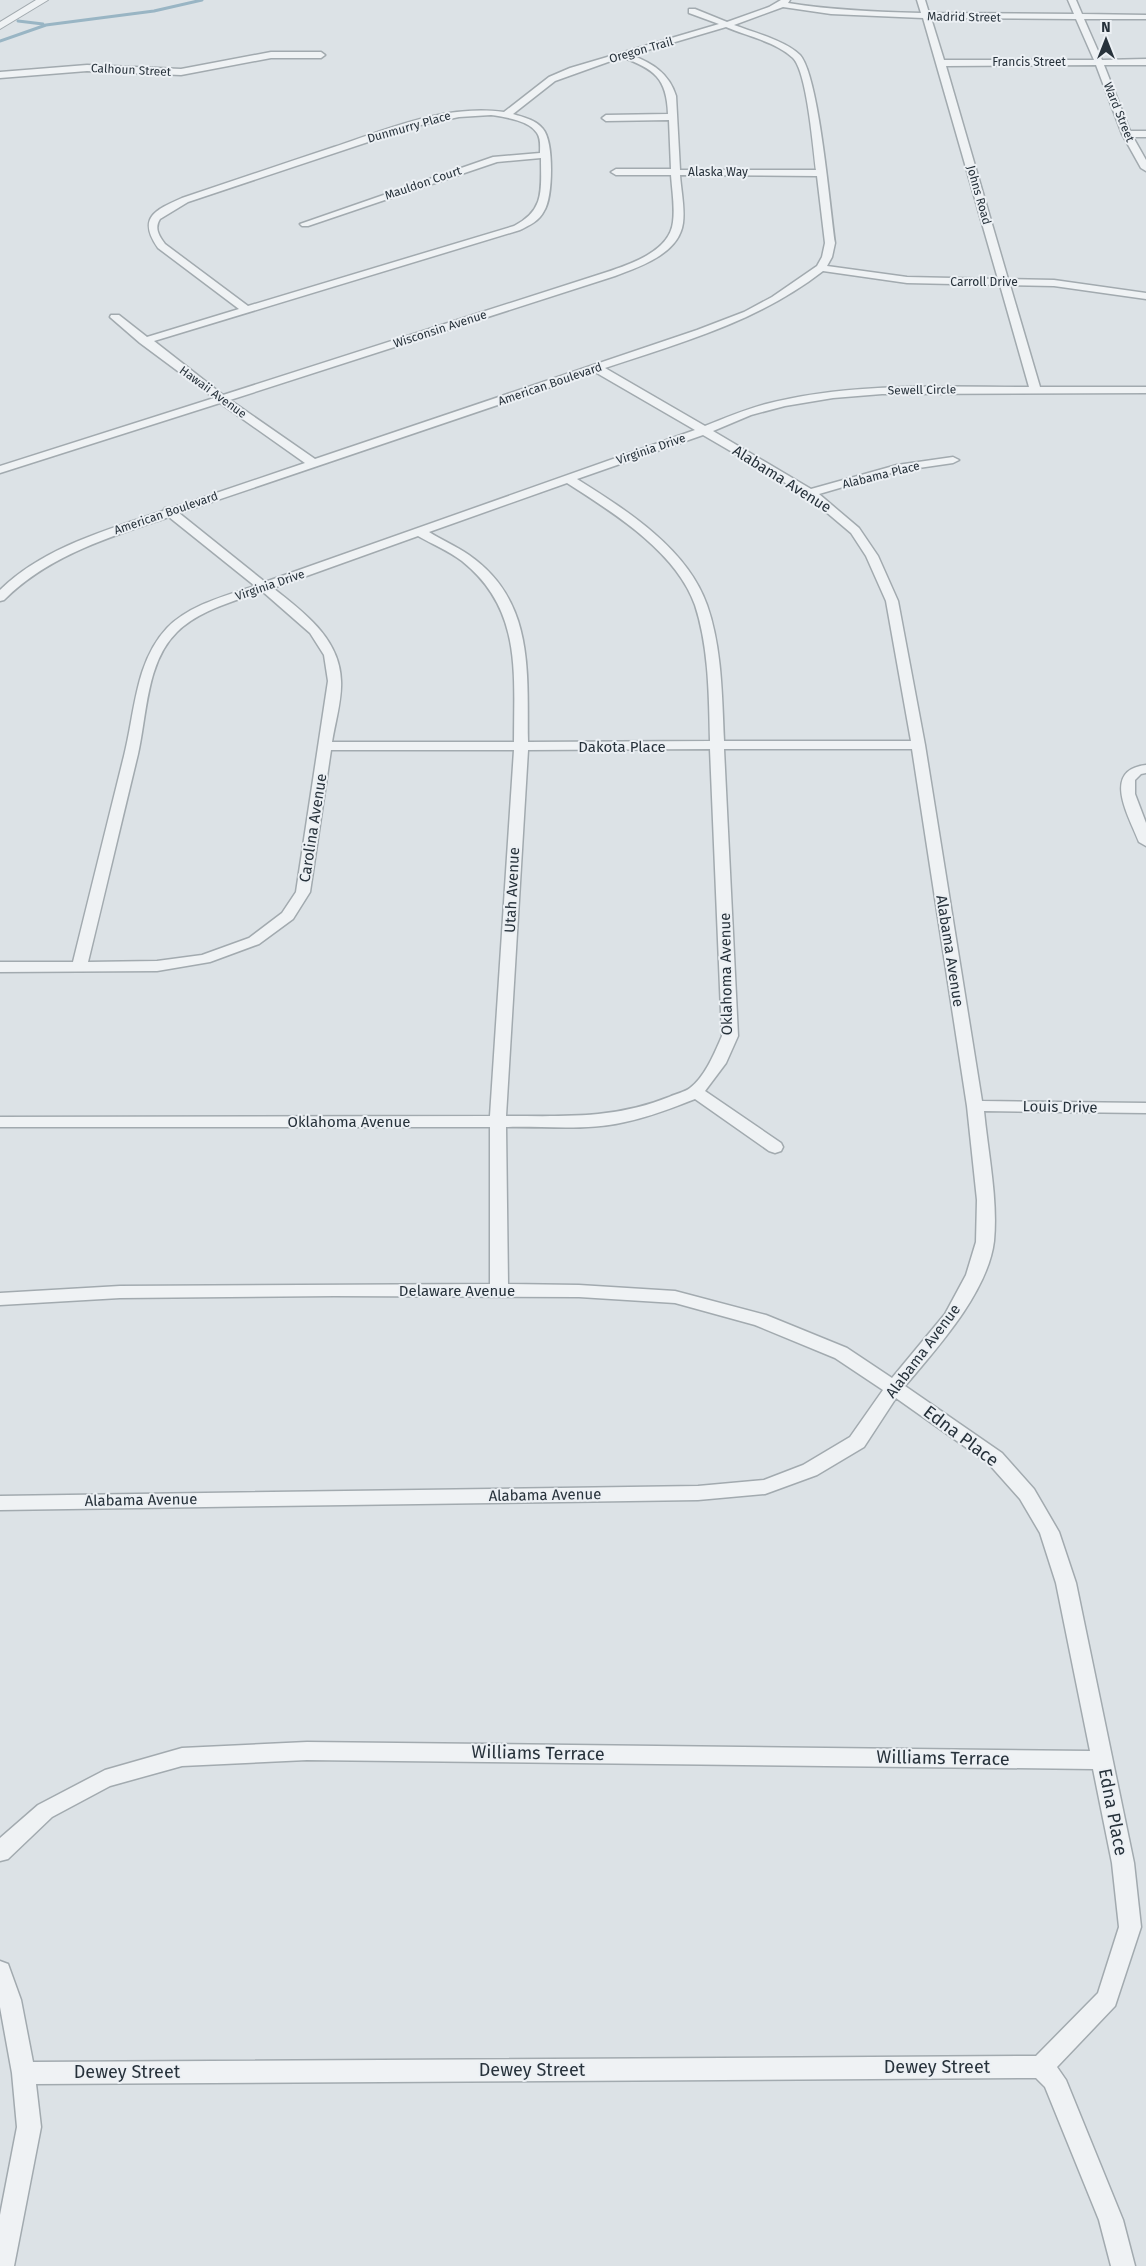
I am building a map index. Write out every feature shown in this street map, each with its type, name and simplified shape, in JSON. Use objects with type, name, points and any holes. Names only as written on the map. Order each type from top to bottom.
[{"type":"street","points":[[0,26],[43,0]]},
{"type":"street","name":"Johns Road","points":[[921,0],[941,62],[1035,390]]},
{"type":"street","name":"Ward Street","points":[[1072,0],[1127,134],[1146,168]]},
{"type":"street","name":"Madrid Street","points":[[784,2],[846,14],[1080,18],[1146,17]]},
{"type":"street","name":"Oregon Trail","points":[[504,116],[552,79],[592,63],[724,26],[784,2]]},
{"type":"street","points":[[692,11],[724,26],[785,48],[797,57],[804,68],[830,243],[827,257],[821,268]]},
{"type":"street","name":"Calhoun Street","points":[[0,75],[87,68],[181,72],[271,55],[321,56]]},
{"type":"street","name":"Wisconsin Avenue","points":[[0,470],[636,265],[656,254],[675,235],[678,223],[677,172],[670,86],[663,76],[651,67],[624,55]]},
{"type":"street","name":"Francis Street","points":[[941,62],[1146,62]]},
{"type":"street","name":"Dunmurry Place","points":[[144,341],[247,310],[522,226],[536,217],[542,207],[544,192],[544,136],[536,126],[504,116],[462,113],[412,124],[185,200],[157,215],[151,225],[152,235],[161,246],[247,310]]},
{"type":"street","points":[[606,118],[673,117]]},
{"type":"street","points":[[1127,134],[1146,134]]},
{"type":"street","name":"Mauldon Court","points":[[305,224],[496,159],[544,155]]},
{"type":"street","name":"Alaska Way","points":[[616,172],[821,173]]},
{"type":"street","name":"Carroll Drive","points":[[821,268],[907,280],[1054,283],[1146,296]]},
{"type":"street","name":"American Boulevard","points":[[0,597],[12,583],[38,566],[70,549],[169,511],[597,368],[748,314],[776,299],[821,268]]},
{"type":"street","name":"Hawaii Avenue","points":[[114,317],[222,399],[314,464]]},
{"type":"street","name":"Alabama Avenue","points":[[0,1503],[698,1493],[765,1487],[810,1470],[857,1442],[893,1389],[951,1318],[975,1274],[985,1242],[985,1200],[975,1106],[918,745],[892,601],[872,556],[856,532],[810,493],[757,460],[703,431],[597,368]]},
{"type":"street","name":"Sewell Circle","points":[[703,431],[752,411],[840,392],[1146,390]]},
{"type":"street","name":"Virginia Drive","points":[[79,967],[137,731],[153,655],[164,638],[184,620],[212,605],[703,431]]},
{"type":"street","name":"Alabama Place","points":[[810,493],[897,468],[953,460]]},
{"type":"street","name":"Oklahoma Avenue","points":[[0,1122],[590,1121],[624,1117],[664,1105],[696,1092],[718,1063],[730,1036],[717,747],[707,626],[694,587],[658,543],[627,516],[567,478]]},
{"type":"street","name":"Carolina Avenue","points":[[0,967],[156,966],[205,959],[254,941],[288,916],[303,892],[335,681],[330,655],[315,631],[294,611],[169,511]]},
{"type":"street","name":"Utah Avenue","points":[[420,532],[465,558],[488,580],[508,610],[516,632],[520,654],[521,746],[498,1122],[499,1291]]},
{"type":"street","name":"Dakota Place","points":[[326,746],[717,747],[918,745]]},
{"type":"street","points":[[1146,769],[1138,770],[1128,779],[1128,794],[1146,842]]},
{"type":"street","points":[[696,1092],[776,1147]]},
{"type":"street","name":"Louis Drive","points":[[975,1106],[1146,1108]]},
{"type":"street","name":"Delaware Avenue","points":[[0,1299],[120,1292],[334,1290],[579,1291],[675,1297],[760,1320],[841,1353],[893,1389]]},
{"type":"street","name":"Edna Place","points":[[893,1389],[953,1427],[995,1458],[1027,1494],[1049,1532],[1066,1583],[1104,1760],[1123,1863],[1130,1927],[1107,1999],[1041,2067]]},
{"type":"street","name":"Williams Terrace","points":[[0,1852],[45,1811],[105,1779],[182,1757],[317,1751],[1104,1760]]},
{"type":"street","points":[[0,1971],[10,2000],[23,2073],[29,2126],[2,2266]]},
{"type":"street","points":[[1041,2067],[1054,2080],[1111,2220],[1124,2266]]},
{"type":"street","name":"Dewey Street","points":[[23,2073],[1041,2067]]},
{"type":"waterway","points":[[0,41],[46,25],[154,11],[202,0]]},
{"type":"waterway","points":[[18,21],[43,24]]}]
